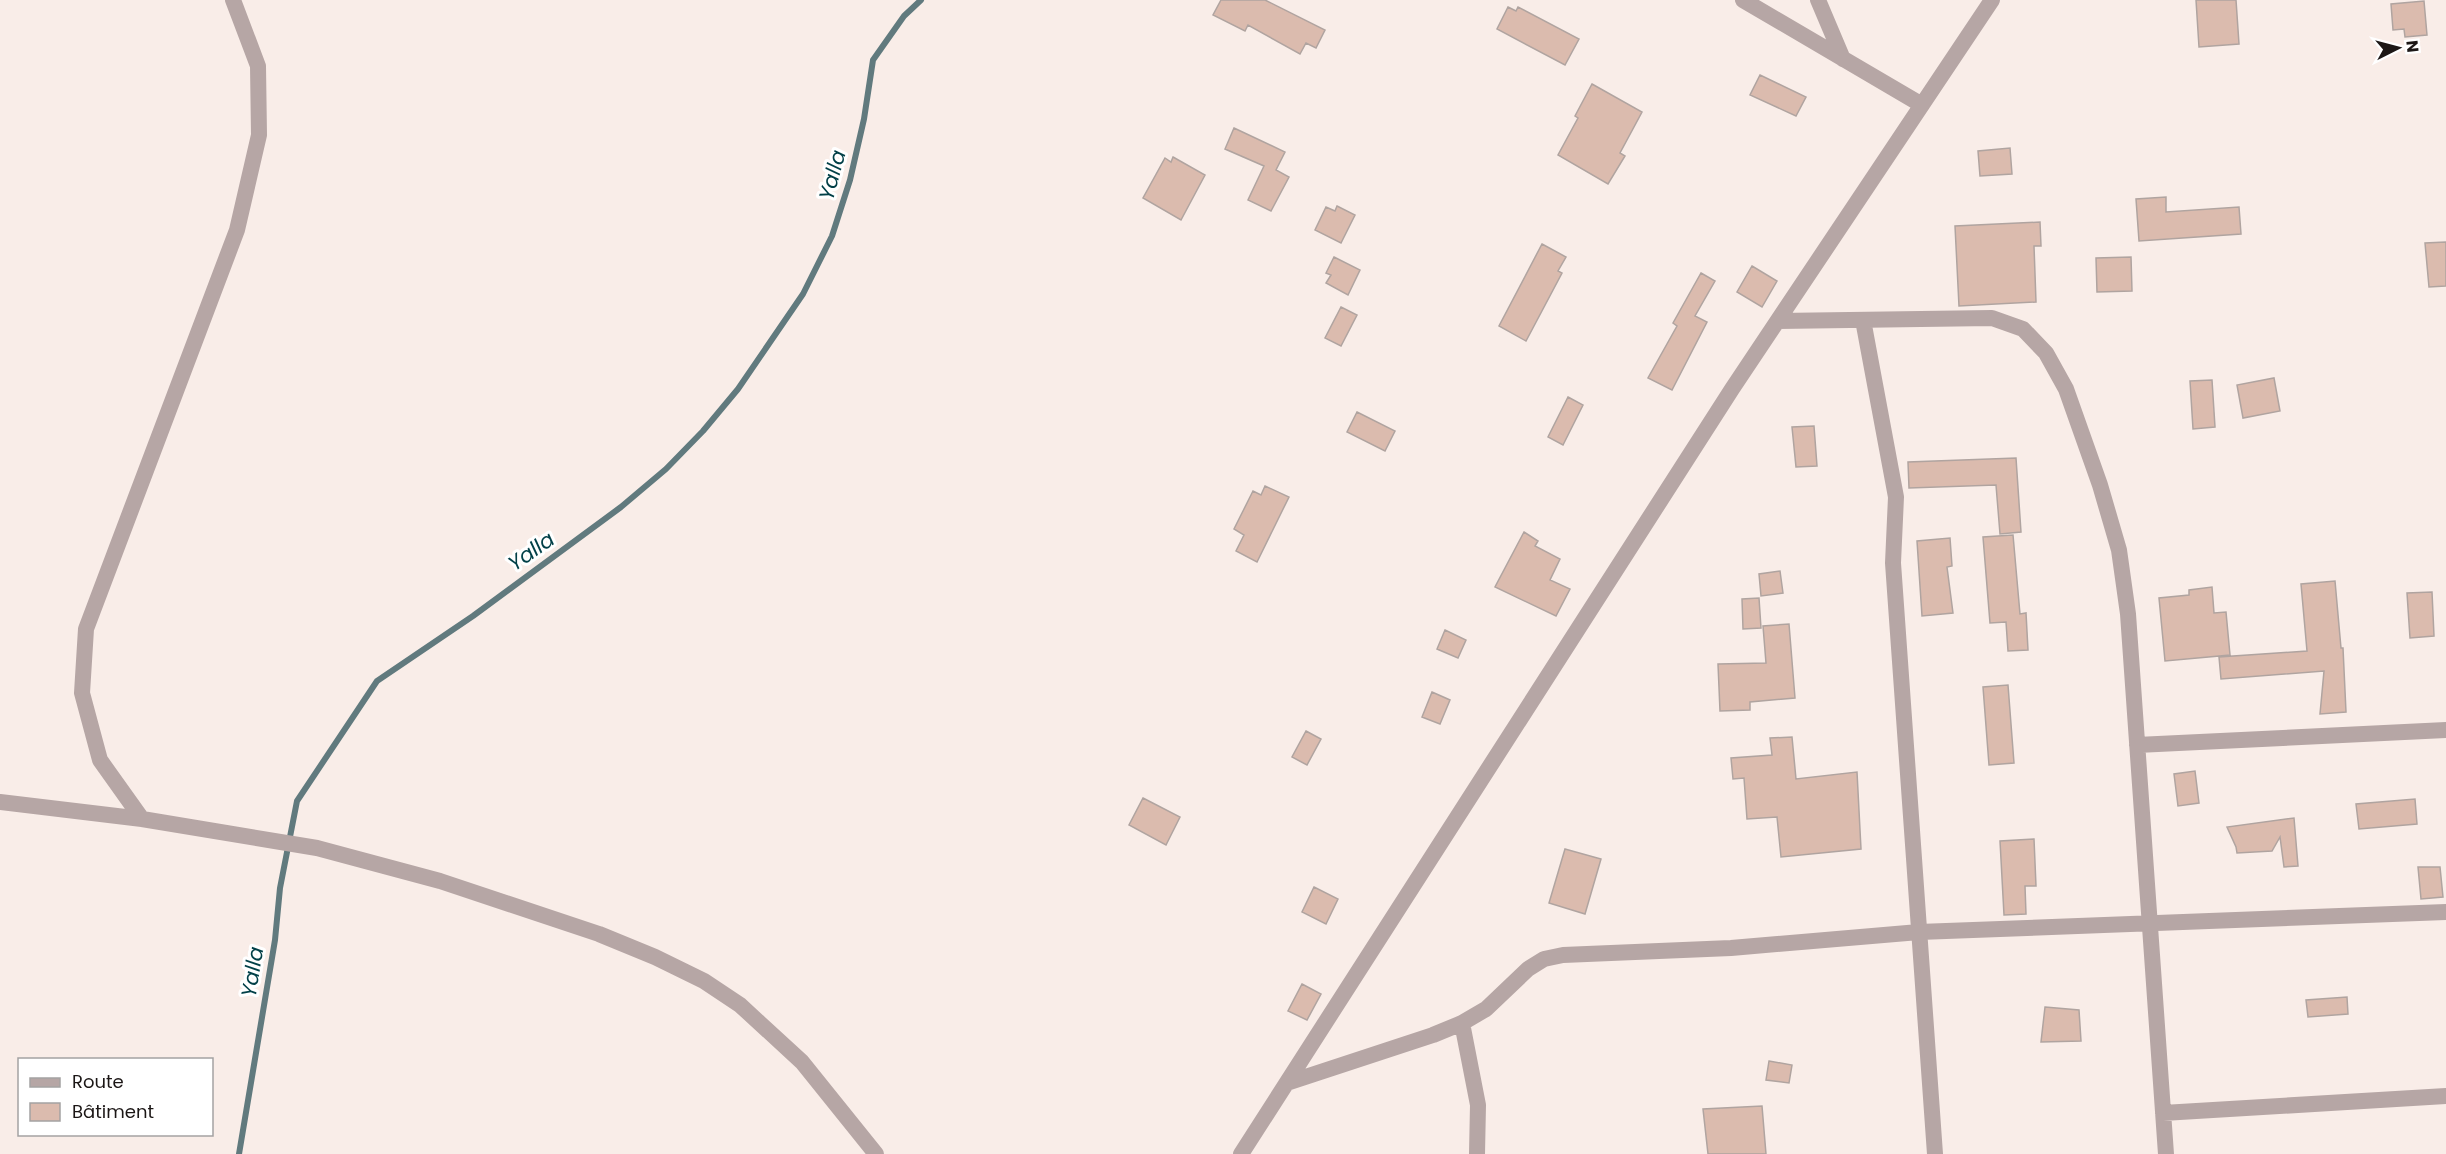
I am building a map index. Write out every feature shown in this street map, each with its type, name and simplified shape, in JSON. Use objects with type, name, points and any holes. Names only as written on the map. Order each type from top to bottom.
[{"type":"street","points":[[142,819],[100,760],[82,693],[86,629],[237,230],[259,135],[258,66],[233,0]]},
{"type":"street","points":[[1743,0],[1922,105]]},
{"type":"street","points":[[1818,0],[1843,59]]},
{"type":"street","points":[[1241,1154],[1778,321],[1992,0]]},
{"type":"street","points":[[1778,321],[1992,318],[2023,329],[2046,353],[2066,389],[2100,485],[2119,549],[2128,614],[2166,1154]]},
{"type":"street","points":[[1863,320],[1896,497],[1893,563],[1935,1154]]},
{"type":"street","points":[[2137,745],[2446,730]]},
{"type":"street","points":[[0,802],[142,819],[318,848],[440,881],[599,934],[656,957],[704,981],[740,1005],[802,1062],[876,1154]]},
{"type":"street","points":[[1287,1083],[1433,1035],[1462,1023],[1486,1009],[1528,969],[1544,959],[1563,955],[1731,948],[1918,932],[2446,912]]},
{"type":"street","points":[[1462,1023],[1478,1105],[1477,1154]]},
{"type":"street","points":[[2163,1113],[2446,1096]]},
{"type":"building","points":[[1221,0],[1265,0],[1325,30],[1316,48],[1306,43],[1300,54],[1248,25],[1245,31],[1213,15]]},
{"type":"building","points":[[2196,0],[2236,0],[2239,44],[2199,47]]},
{"type":"building","points":[[2424,1],[2427,35],[2405,37],[2404,29],[2393,30],[2391,4]]},
{"type":"building","points":[[1508,7],[1516,11],[1518,7],[1579,39],[1565,65],[1497,29]]},
{"type":"building","points":[[1760,75],[1806,97],[1796,116],[1750,95]]},
{"type":"building","points":[[1592,84],[1642,112],[1620,153],[1625,156],[1608,184],[1558,155],[1578,118],[1575,116]]},
{"type":"building","points":[[1234,128],[1285,152],[1276,170],[1289,177],[1271,211],[1248,200],[1264,166],[1225,149]]},
{"type":"building","points":[[2010,148],[2012,174],[1980,176],[1978,151]]},
{"type":"building","points":[[1173,157],[1205,175],[1181,220],[1143,198],[1165,158],[1171,162]]},
{"type":"building","points":[[2166,197],[2166,212],[2239,207],[2241,234],[2139,241],[2136,199]]},
{"type":"building","points":[[1337,206],[1355,215],[1341,243],[1315,230],[1326,207],[1335,211]]},
{"type":"building","points":[[2040,222],[2041,246],[2034,246],[2036,302],[1959,306],[1955,226]]},
{"type":"building","points":[[2446,242],[2446,286],[2429,287],[2425,243]]},
{"type":"building","points":[[1542,244],[1566,257],[1558,271],[1562,273],[1526,341],[1499,326]]},
{"type":"building","points":[[1334,257],[1360,270],[1348,295],[1326,283],[1331,275],[1326,273]]},
{"type":"building","points":[[2131,257],[2132,291],[2097,292],[2096,258]]},
{"type":"building","points":[[1752,266],[1777,281],[1762,307],[1737,292]]},
{"type":"building","points":[[1701,273],[1715,281],[1695,316],[1707,322],[1672,390],[1648,378],[1677,326],[1673,323]]},
{"type":"building","points":[[1341,307],[1357,315],[1341,346],[1325,338]]},
{"type":"building","points":[[2274,378],[2280,411],[2243,418],[2237,385]]},
{"type":"building","points":[[2212,380],[2215,427],[2193,429],[2190,381]]},
{"type":"building","points":[[1568,397],[1583,405],[1563,445],[1548,437]]},
{"type":"building","points":[[1357,412],[1395,431],[1385,451],[1347,432]]},
{"type":"building","points":[[1814,426],[1817,466],[1796,467],[1792,427]]},
{"type":"building","points":[[2016,458],[2021,532],[2000,534],[1996,485],[1909,488],[1908,462]]},
{"type":"building","points":[[1265,486],[1289,497],[1257,562],[1236,551],[1244,535],[1234,529],[1253,491],[1261,495]]},
{"type":"building","points":[[1524,532],[1538,541],[1535,546],[1560,559],[1550,580],[1570,589],[1556,616],[1495,587]]},
{"type":"building","points":[[2013,535],[2020,614],[2026,613],[2028,650],[2008,651],[2006,622],[1990,623],[1983,537]]},
{"type":"building","points":[[1950,538],[1952,566],[1947,567],[1953,613],[1922,616],[1917,541]]},
{"type":"building","points":[[1780,571],[1783,593],[1761,596],[1759,574]]},
{"type":"building","points":[[2335,581],[2341,648],[2343,648],[2346,712],[2320,714],[2324,671],[2221,679],[2219,657],[2307,651],[2301,584]]},
{"type":"building","points":[[2212,587],[2214,613],[2226,612],[2230,655],[2165,661],[2159,598],[2189,595],[2189,590]]},
{"type":"building","points":[[2432,592],[2434,636],[2410,638],[2407,593]]},
{"type":"building","points":[[1759,598],[1761,628],[1743,629],[1742,599]]},
{"type":"building","points":[[1789,624],[1795,698],[1750,702],[1750,710],[1720,711],[1718,664],[1766,663],[1763,626]]},
{"type":"building","points":[[1445,630],[1466,640],[1458,658],[1437,649]]},
{"type":"building","points":[[2008,685],[2014,763],[1989,765],[1983,687]]},
{"type":"building","points":[[1432,692],[1450,700],[1440,724],[1422,717]]},
{"type":"building","points":[[1306,731],[1321,739],[1307,765],[1292,757]]},
{"type":"building","points":[[1792,737],[1796,779],[1857,772],[1861,849],[1781,857],[1777,817],[1747,819],[1744,778],[1733,779],[1731,758],[1772,755],[1770,738]]},
{"type":"building","points":[[2195,771],[2199,803],[2178,806],[2174,774]]},
{"type":"building","points":[[1143,798],[1180,817],[1166,845],[1129,825]]},
{"type":"building","points":[[2415,799],[2417,824],[2359,829],[2356,804]]},
{"type":"building","points":[[2294,818],[2298,866],[2284,867],[2280,837],[2272,851],[2237,853],[2227,827]]},
{"type":"building","points":[[2034,839],[2036,886],[2025,886],[2026,914],[2004,915],[2000,841]]},
{"type":"building","points":[[1565,849],[1601,859],[1585,914],[1549,903]]},
{"type":"building","points":[[2418,867],[2440,867],[2443,897],[2421,899]]},
{"type":"building","points":[[1314,887],[1338,899],[1326,924],[1302,912]]},
{"type":"building","points":[[1302,984],[1321,994],[1307,1020],[1288,1011]]},
{"type":"building","points":[[2347,997],[2348,1014],[2308,1017],[2306,1000]]},
{"type":"building","points":[[2045,1007],[2079,1010],[2081,1041],[2041,1042]]},
{"type":"building","points":[[1769,1061],[1792,1065],[1789,1083],[1766,1080]]},
{"type":"building","points":[[1762,1106],[1766,1154],[1708,1154],[1703,1109]]},
{"type":"waterway","name":"Yalla","points":[[239,1154],[275,940],[280,888],[297,801],[377,681],[473,616],[621,507],[666,469],[703,431],[738,389],[803,294],[832,236],[850,180],[864,119],[873,60],[904,16],[921,0]]}]
